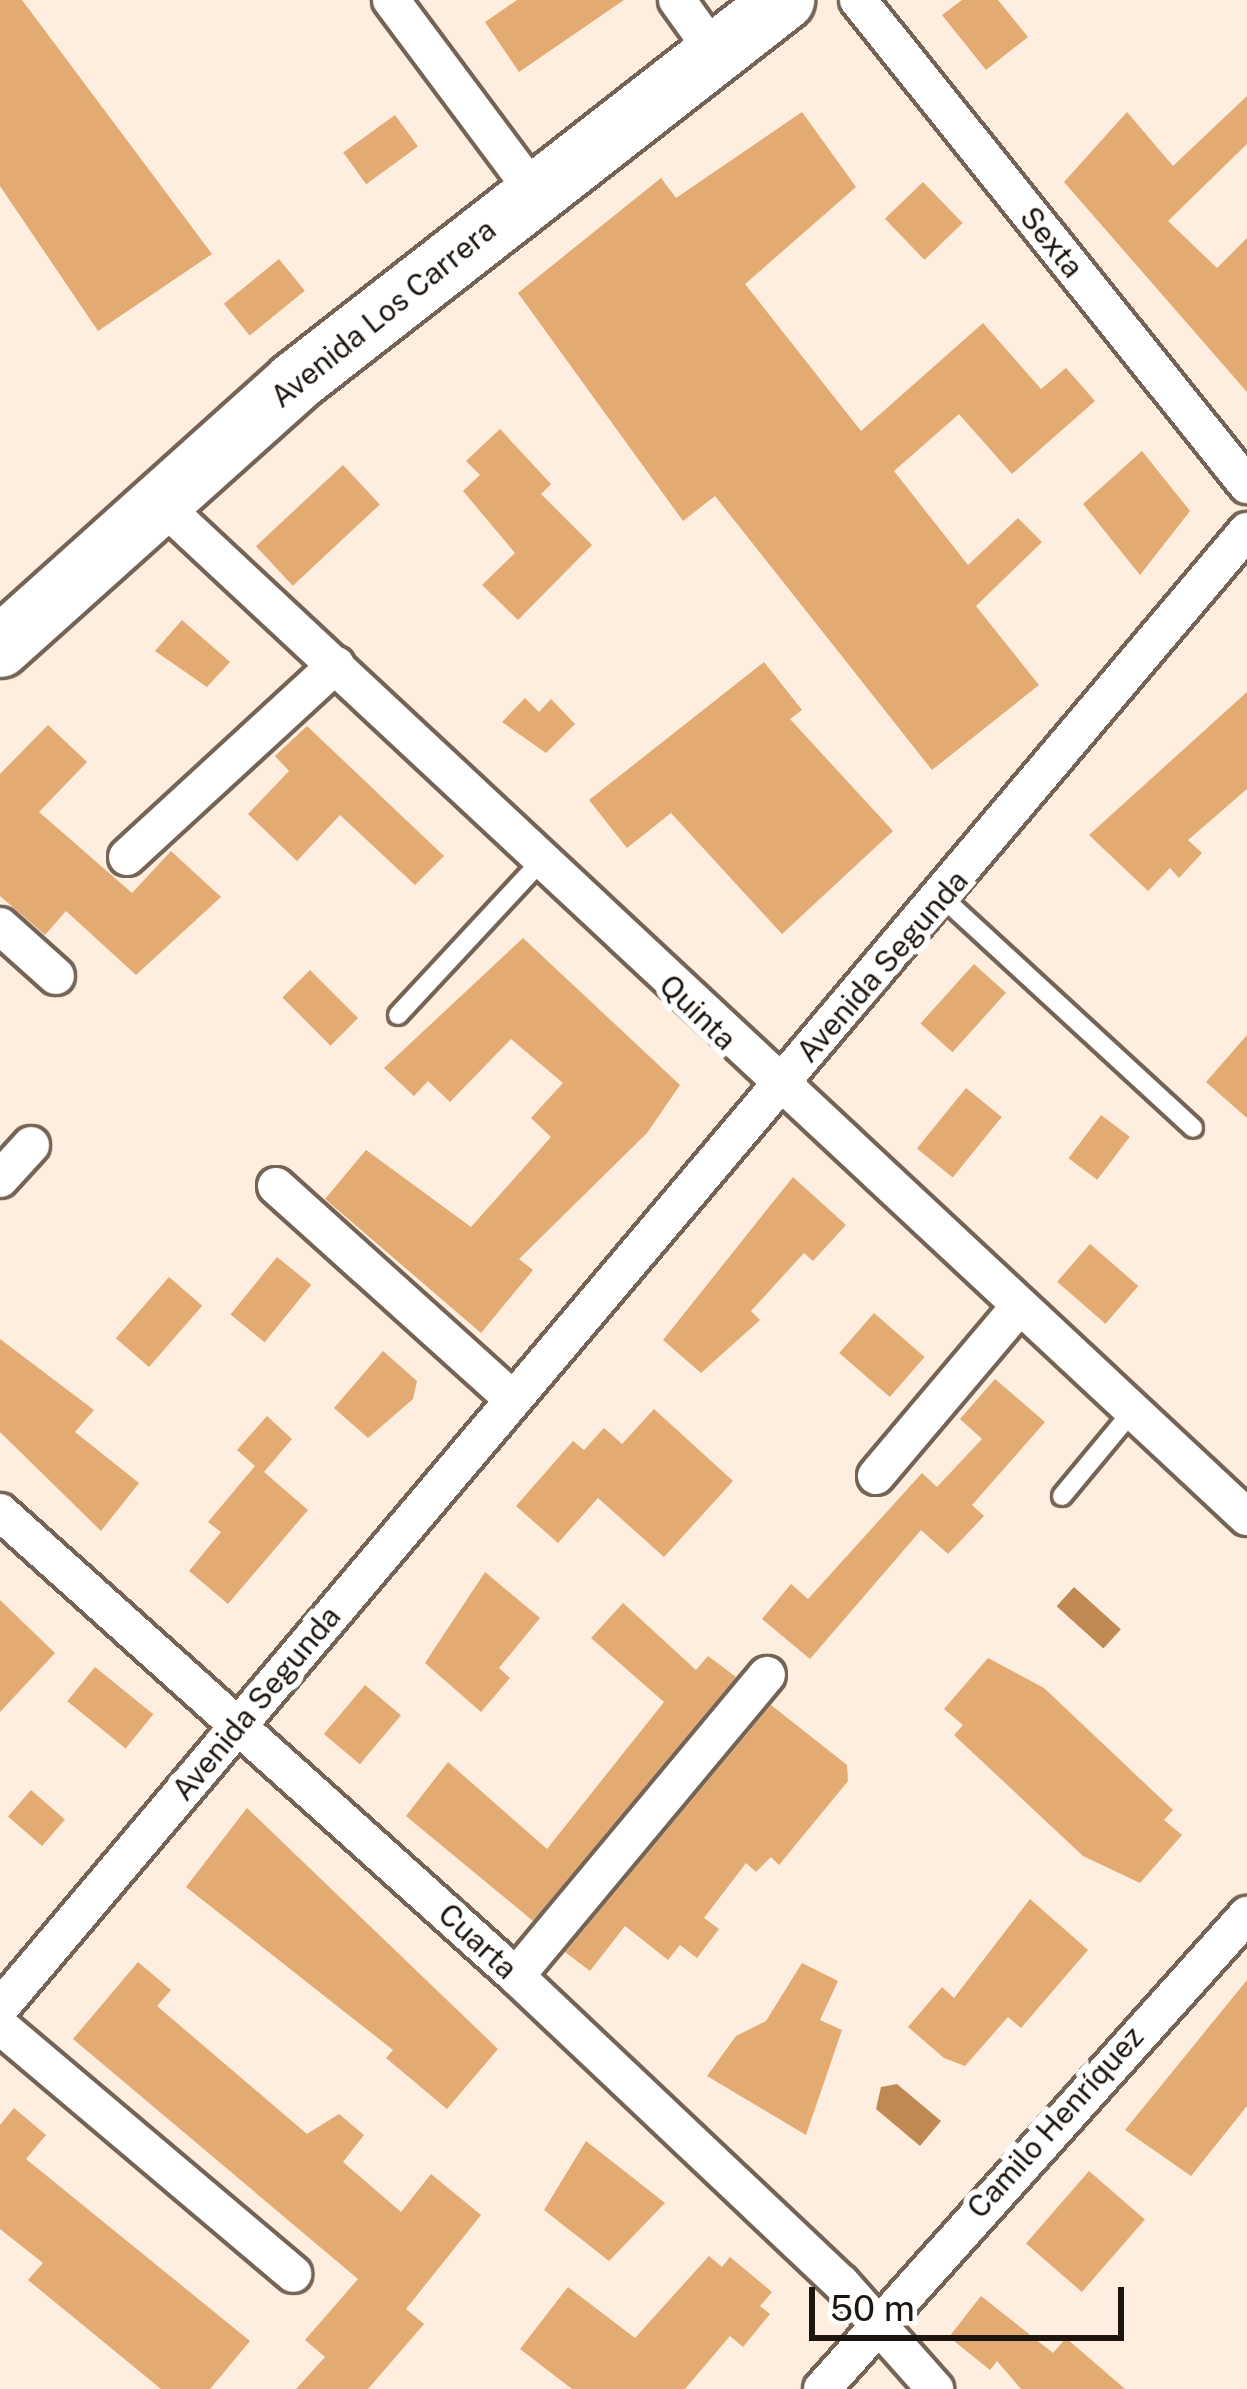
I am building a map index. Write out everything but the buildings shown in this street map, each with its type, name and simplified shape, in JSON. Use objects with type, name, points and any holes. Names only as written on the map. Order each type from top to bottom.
[{"type":"main road","name":"Avenida Los Carrera","points":[[4,633],[157,500],[535,192],[784,0]]},
{"type":"street","points":[[391,0],[535,192]]},
{"type":"street","points":[[677,0],[715,53]]},
{"type":"street","name":"Sexta","points":[[858,0],[1247,485]]},
{"type":"street","name":"Quinta","points":[[157,500],[777,1088],[1247,1517]]},
{"type":"street","name":"Avenida Segunda","points":[[0,2008],[510,1396],[942,897],[1247,531]]},
{"type":"street","points":[[127,857],[336,665]]},
{"type":"street","points":[[0,926],[56,976]]},
{"type":"street","points":[[0,1179],[31,1145]]},
{"type":"street","points":[[276,1186],[510,1396]]},
{"type":"street","points":[[876,1476],[1017,1310]]},
{"type":"street","name":"Cuarta","points":[[0,1512],[241,1723],[516,1976],[878,2323],[935,2389]]},
{"type":"street","points":[[516,1976],[767,1675]]},
{"type":"street","name":"Camilo Henríquez","points":[[822,2389],[1247,1915]]},
{"type":"street","points":[[0,2026],[292,2274]]},
{"type":"lane","points":[[398,1015],[541,861]]},
{"type":"lane","points":[[942,897],[1192,1128]]},
{"type":"lane","points":[[1062,1496],[1131,1412]]},
{"type":"shaded area","points":[[1074,1587],[1121,1629],[1103,1648],[1057,1606]]},
{"type":"shaded area","points":[[897,2084],[941,2121],[920,2146],[876,2109],[881,2087]]}]
